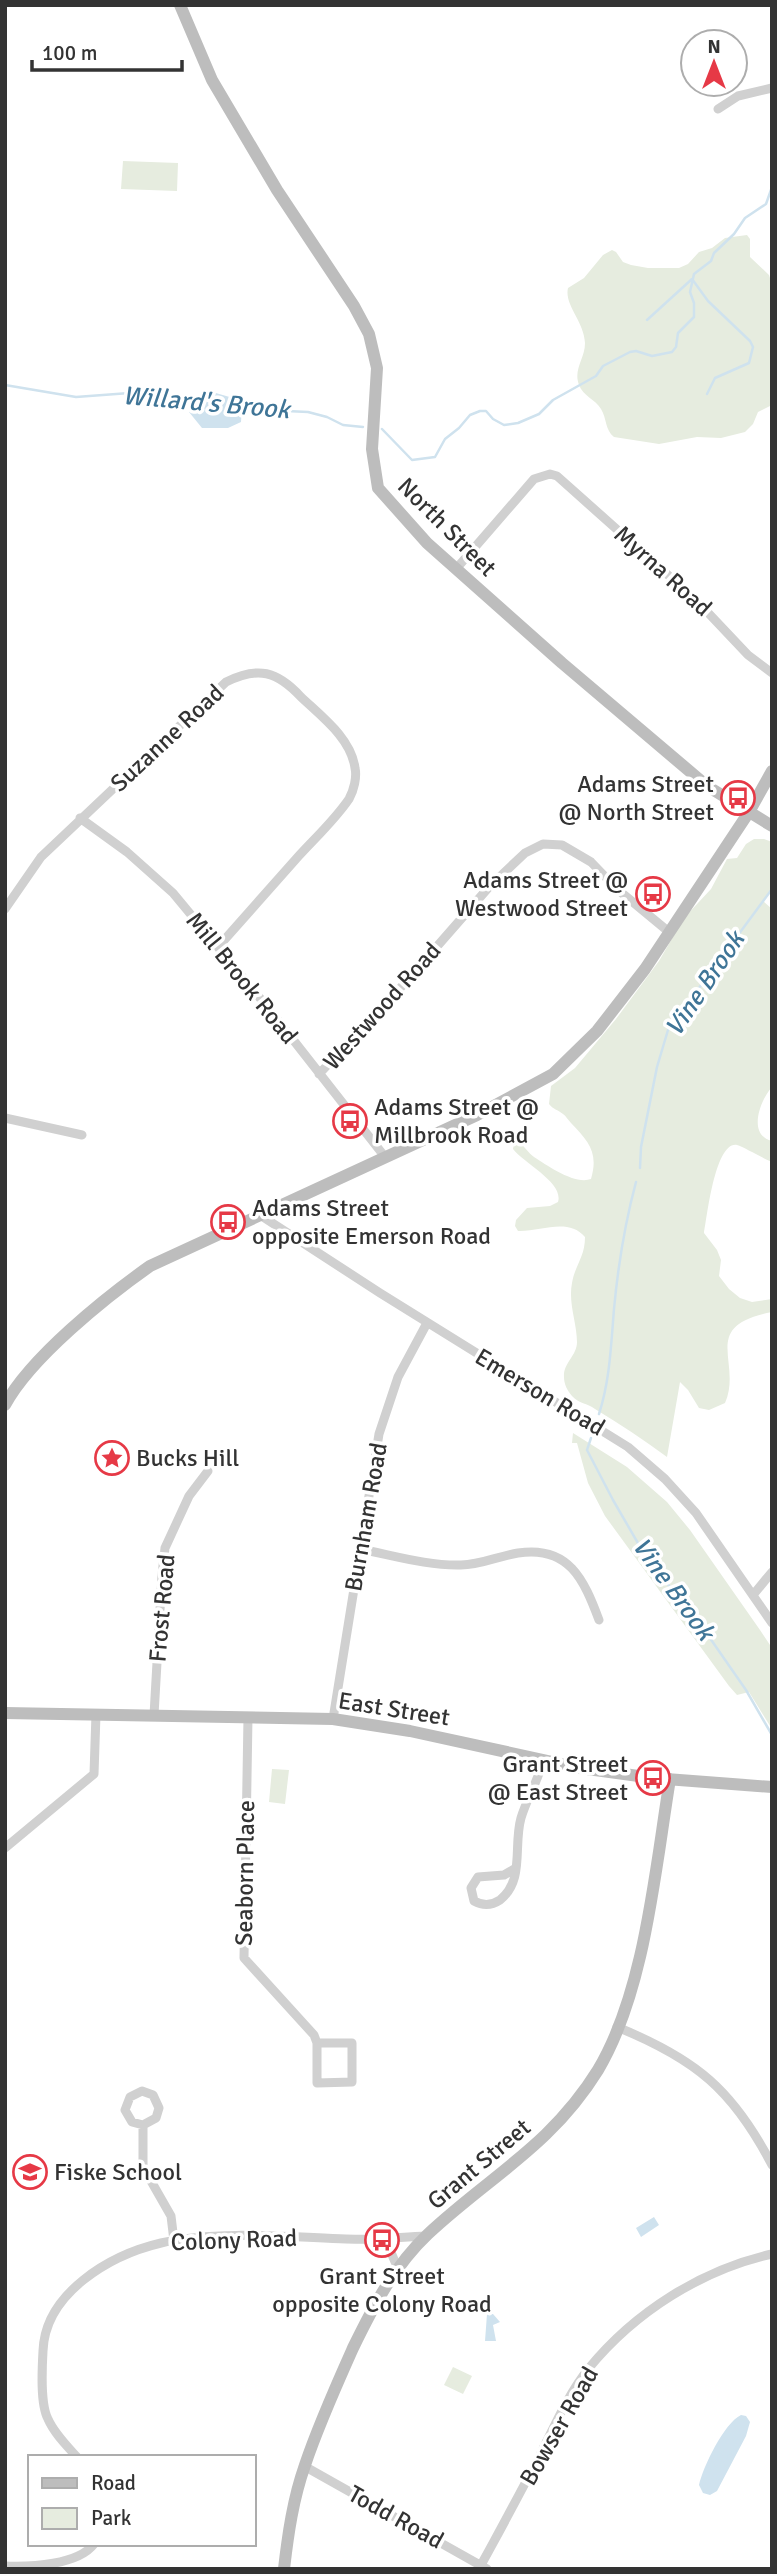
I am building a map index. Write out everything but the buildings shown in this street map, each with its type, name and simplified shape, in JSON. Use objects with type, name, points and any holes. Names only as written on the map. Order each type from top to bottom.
[{"type":"street","name":"North Street","points":[[180,5],[212,80],[277,190],[354,306],[369,334],[377,368],[372,449],[378,488],[419,535],[456,569],[686,769],[719,795],[772,826]]},
{"type":"street","points":[[718,109],[738,96],[772,88]]},
{"type":"street","name":"Myrna Road","points":[[456,569],[534,479],[550,474],[557,476],[696,600],[748,655],[772,673]]},
{"type":"street","name":"Suzanne Road","points":[[5,909],[41,857],[226,682],[252,672],[271,674],[296,691],[337,732],[351,752],[356,768],[355,780],[350,797],[331,821],[218,947]]},
{"type":"street","points":[[5,1405],[24,1377],[52,1348],[123,1285],[150,1266],[478,1115],[552,1074],[597,1031],[645,969],[749,812],[772,771]]},
{"type":"street","name":"Mill Brook Road","points":[[80,818],[127,852],[173,893],[385,1157]]},
{"type":"street","name":"Westwood Road","points":[[319,1074],[405,983],[489,887],[525,853],[544,844],[562,845],[591,862],[617,889],[669,932]]},
{"type":"street","points":[[5,1118],[82,1135]]},
{"type":"street","name":"Emerson Road","points":[[260,1215],[427,1323],[628,1447],[665,1479],[696,1513],[772,1623]]},
{"type":"street","name":"Burnham Road","points":[[333,1719],[379,1434],[398,1377],[427,1323]]},
{"type":"street","name":"Frost Road","points":[[154,1715],[165,1548],[189,1496],[208,1471]]},
{"type":"street","points":[[360,1549],[457,1566],[520,1553],[547,1553],[571,1566],[586,1586],[599,1620]]},
{"type":"street","points":[[753,1595],[772,1572]]},
{"type":"street","name":"East Street","points":[[5,1713],[333,1719],[410,1731],[543,1761],[607,1772],[772,1787]]},
{"type":"street","points":[[6,1844],[94,1774],[96,1714]]},
{"type":"street","name":"Seaborn Place","points":[[248,1717],[244,1958],[310,2029],[317,2043]]},
{"type":"street","points":[[516,1868],[504,1875],[478,1877],[471,1888],[474,1901],[489,1905],[511,1890],[515,1877],[516,1868],[521,1820],[543,1761]]},
{"type":"street","name":"Grant Street","points":[[284,2569],[304,2466],[363,2328],[397,2269],[426,2236],[513,2166],[565,2116],[600,2067],[629,1997],[640,1957],[670,1779]]},
{"type":"street","points":[[617,2027],[671,2054],[701,2072],[722,2089],[757,2136],[772,2165]]},
{"type":"street","points":[[317,2043],[352,2043],[352,2082],[317,2083],[317,2043]]},
{"type":"street","points":[[143,2125],[143,2166],[171,2216],[174,2241]]},
{"type":"street","name":"Colony Road","points":[[75,2455],[47,2419],[43,2345],[48,2321],[68,2293],[89,2277],[128,2255],[160,2243],[174,2241],[244,2236],[426,2236]]},
{"type":"street","points":[[385,2238],[397,2269]]},
{"type":"street","name":"Bowser Road","points":[[484,2567],[555,2426],[588,2369],[631,2325],[667,2298],[706,2276],[751,2258],[772,2254]]},
{"type":"street","name":"Todd Road","points":[[304,2466],[484,2567]]},
{"type":"street","points":[[5,2566],[71,2560],[89,2551],[93,2546]]},
{"type":"green space","points":[[123,161],[178,163],[177,191],[121,189]]},
{"type":"green space","points":[[747,235],[750,239],[750,257],[769,275],[772,284],[772,405],[758,412],[753,424],[745,432],[721,438],[697,437],[659,444],[614,437],[601,409],[579,385],[577,374],[585,343],[569,301],[568,288],[584,278],[603,255],[612,250],[623,262],[631,265],[679,268],[688,264],[699,252],[712,248],[725,238]]},
{"type":"green space","points":[[754,839],[772,842],[772,889],[763,901],[772,909],[772,1087],[760,1108],[758,1125],[764,1137],[772,1141],[772,1162],[737,1145],[729,1147],[723,1155],[713,1182],[704,1233],[717,1250],[721,1260],[719,1276],[729,1289],[740,1298],[752,1302],[772,1299],[772,1312],[749,1318],[736,1326],[729,1336],[730,1373],[725,1403],[709,1410],[699,1408],[680,1382],[667,1457],[614,1420],[577,1401],[567,1389],[564,1372],[577,1342],[571,1290],[585,1237],[578,1231],[562,1227],[518,1231],[516,1220],[527,1208],[550,1206],[558,1202],[558,1195],[550,1181],[513,1149],[514,1143],[518,1142],[534,1157],[562,1174],[577,1179],[591,1179],[593,1154],[565,1116],[549,1104],[551,1086],[575,1068],[616,1019],[659,961],[684,918],[711,889],[727,859],[737,858],[746,844]]},
{"type":"green space","points":[[573,1433],[627,1467],[667,1502],[690,1530],[760,1630],[772,1648],[772,1729],[749,1692],[737,1695],[729,1686],[605,1516],[588,1483],[577,1443],[572,1443]]},
{"type":"green space","points":[[272,1769],[289,1770],[285,1804],[269,1802]]},
{"type":"green space","points":[[453,2367],[472,2376],[463,2394],[444,2385]]},
{"type":"water","points":[[209,391],[233,398],[242,405],[241,422],[228,428],[202,428],[189,412],[194,398]]},
{"type":"water","points":[[654,2217],[659,2225],[641,2237],[636,2228]]},
{"type":"water","points":[[487,2314],[493,2314],[500,2322],[493,2325],[496,2341],[485,2341]]},
{"type":"water","points":[[741,2415],[746,2416],[750,2422],[746,2436],[717,2491],[710,2495],[703,2493],[699,2485],[710,2457],[721,2436]]},
{"type":"waterway","name":"Willard's Brook","points":[[382,429],[412,460],[435,457],[445,439],[470,415],[486,411],[504,425],[518,423],[539,414],[553,400],[596,376],[603,366],[630,352],[652,356],[672,352],[676,347],[678,333],[694,317],[694,303],[690,292],[694,274],[711,261],[714,253],[734,234],[745,218],[766,204],[772,187]]},
{"type":"waterway","points":[[647,320],[692,279],[708,301],[750,341],[753,347],[749,363],[715,378],[707,394]]},
{"type":"waterway","name":"Willard's Brook","points":[[5,385],[76,397],[143,392],[195,406]]},
{"type":"waterway","name":"Willard's Brook","points":[[240,409],[308,412],[343,425],[363,427]]},
{"type":"waterway","name":"Vine Brook","points":[[640,1168],[641,1147],[657,1067],[668,1030],[772,889]]},
{"type":"waterway","name":"Vine Brook","points":[[599,1414],[608,1375],[620,1261],[636,1182]]},
{"type":"waterway","name":"Vine Brook","points":[[591,1438],[587,1450],[646,1557],[705,1631],[746,1690],[772,1735]]},
{"type":"place","name":"Adams Street @ North Street","points":[[738,798]]},
{"type":"place","name":"Adams Street @ Westwood Street","points":[[653,894]]},
{"type":"place","name":"Adams Street @ Millbrook Road","points":[[350,1121]]},
{"type":"place","name":"Adams Street opposite Emerson Road","points":[[228,1222]]},
{"type":"place","name":"Bucks Hill","points":[[112,1458]]},
{"type":"place","name":"Grant Street @ East Street","points":[[653,1778]]},
{"type":"place","name":"Fiske School","points":[[30,2172]]},
{"type":"place","name":"Grant Street opposite Colony Road","points":[[382,2240]]}]
